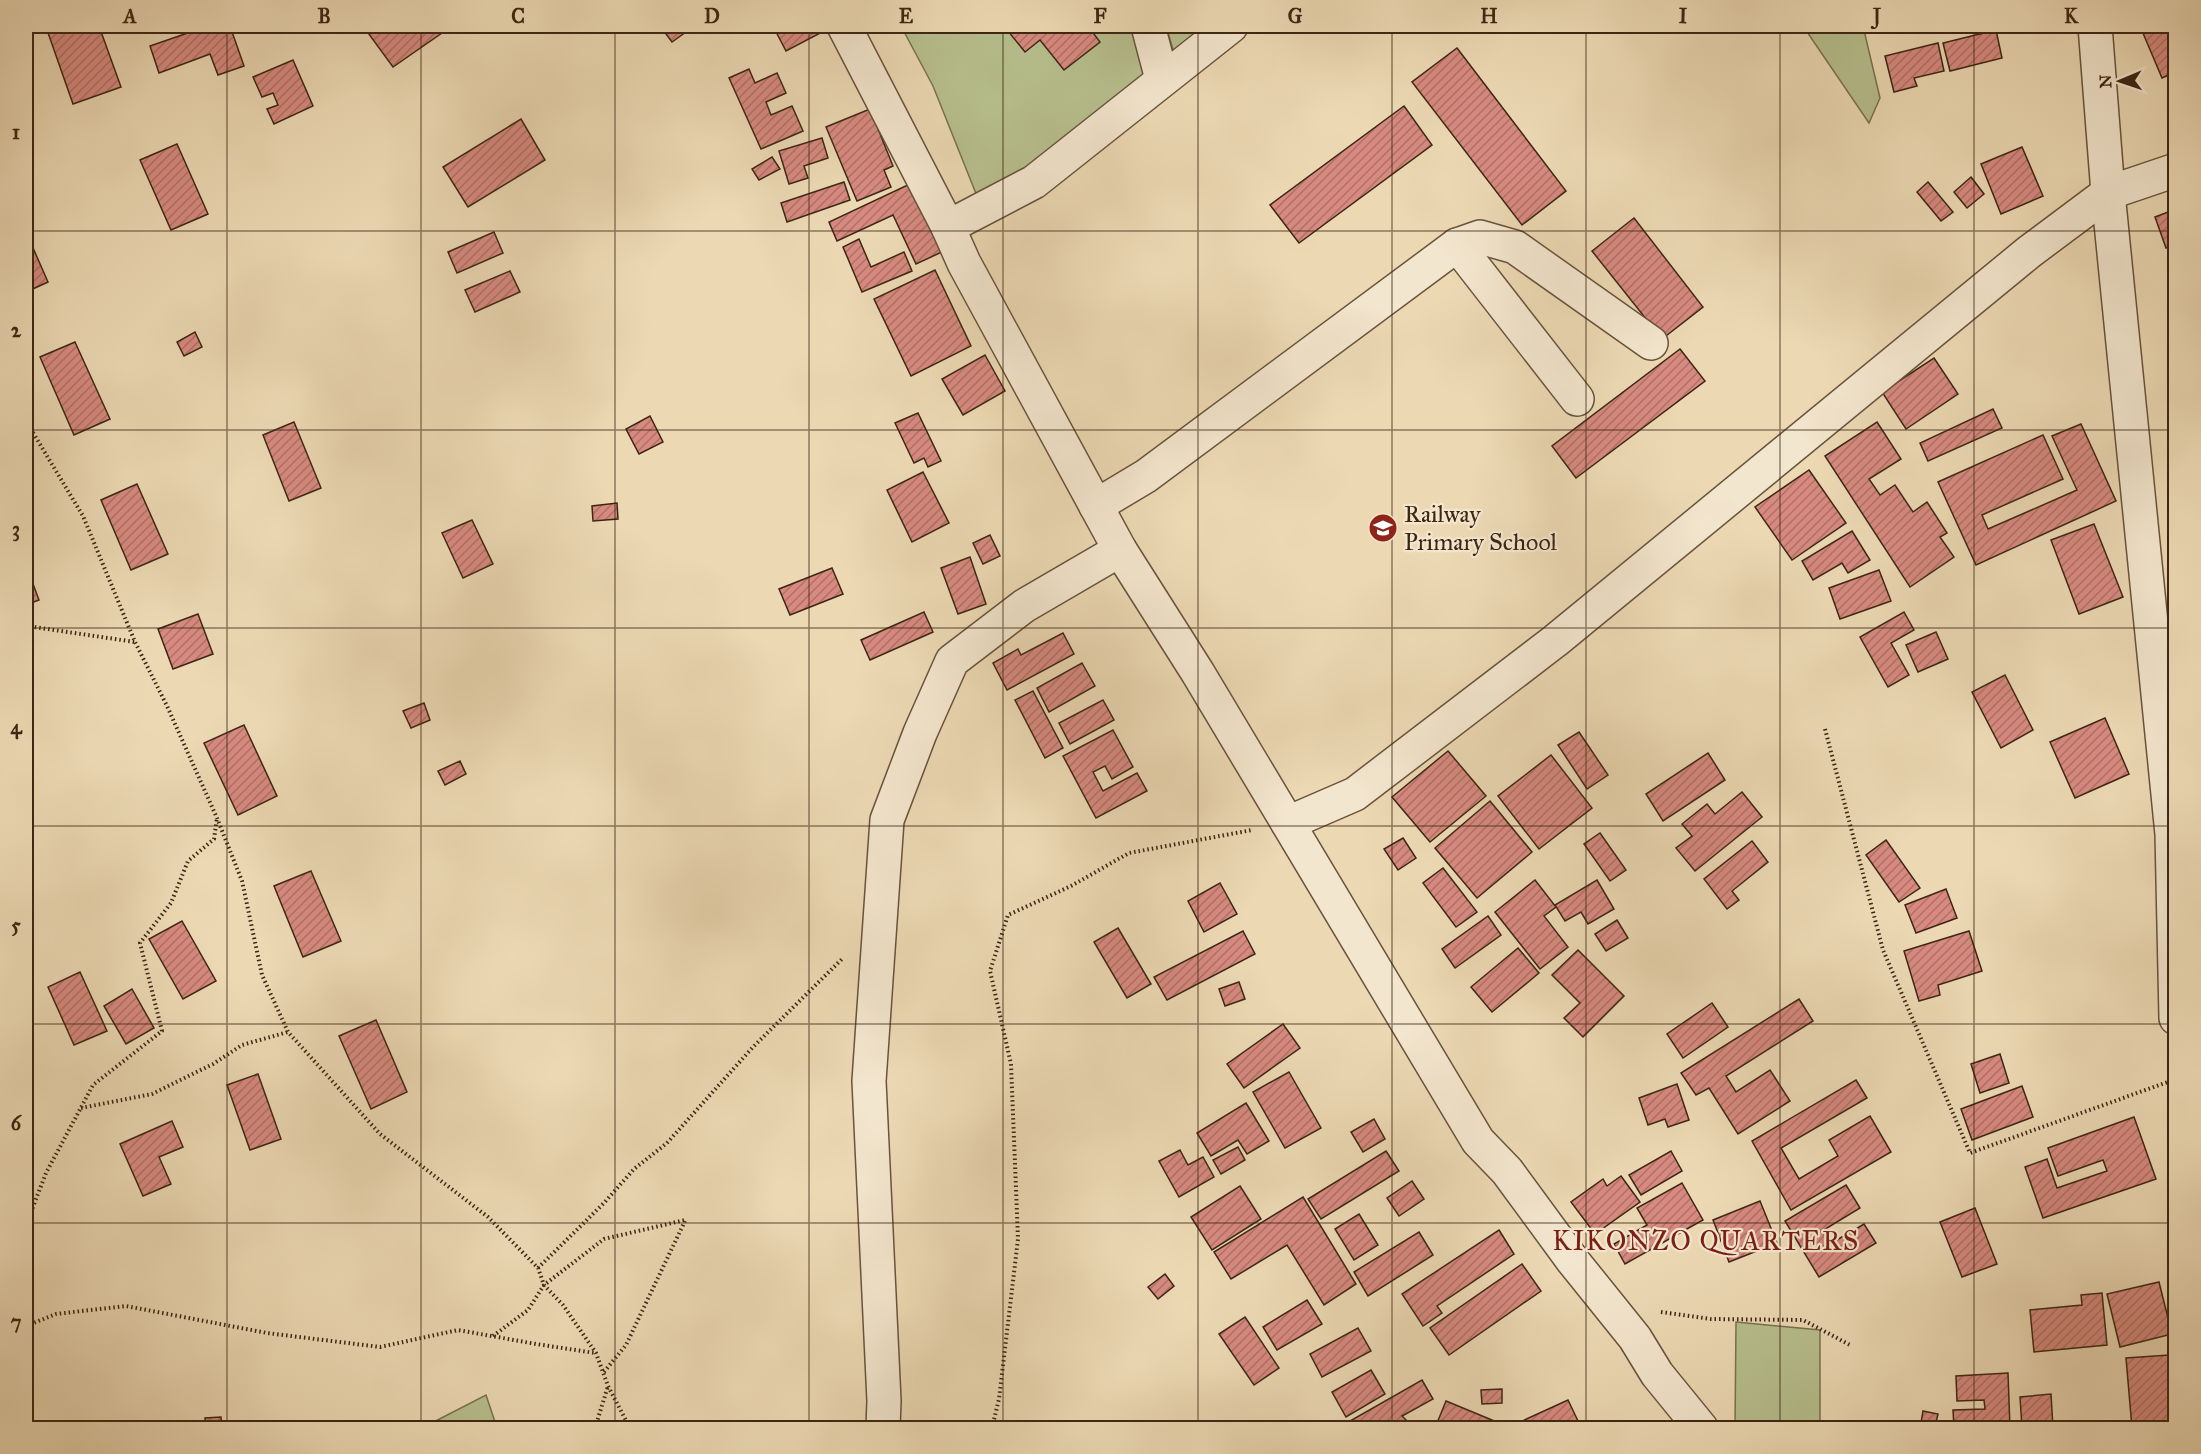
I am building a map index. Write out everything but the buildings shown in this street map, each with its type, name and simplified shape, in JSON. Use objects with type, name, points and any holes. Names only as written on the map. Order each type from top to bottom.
[{"type":"street","points":[[844,26],[975,284],[1120,550],[1198,673],[1478,1141],[1508,1171],[1573,1261],[1635,1338],[1657,1374],[1701,1428]]},
{"type":"street","points":[[1148,26],[1162,79]]},
{"type":"street","points":[[948,227],[1034,182],[1231,26]]},
{"type":"street","points":[[2095,26],[2108,193],[2174,832],[2175,1018]]},
{"type":"street","points":[[1288,823],[1355,794],[1528,662],[2029,252],[2108,193],[2175,170]]},
{"type":"street","points":[[1096,506],[1146,476],[1457,245],[1480,237],[1515,247],[1651,343]]},
{"type":"street","points":[[1457,245],[1577,399]]},
{"type":"street","points":[[883,1428],[884,1401],[869,1081],[887,820],[920,733],[952,661],[1024,606],[1120,550]]},
{"type":"path","points":[[26,421],[83,516],[135,642],[167,706],[217,818],[242,881],[262,975],[288,1032],[380,1134],[488,1217],[538,1268],[544,1285],[563,1305],[596,1353],[608,1386],[630,1428]]},
{"type":"path","points":[[26,629],[34,627],[135,642]]},
{"type":"path","points":[[1825,729],[1883,950],[1970,1153],[2175,1079]]},
{"type":"path","points":[[26,1225],[46,1173],[93,1084],[162,1031],[140,943],[171,903],[188,861],[214,839],[217,818]]},
{"type":"path","points":[[992,1428],[999,1399],[1018,1239],[1011,1064],[990,971],[1008,915],[1071,886],[1129,853],[1288,823]]},
{"type":"path","points":[[538,1268],[604,1203],[634,1169],[667,1143],[753,1047],[842,959],[879,915]]},
{"type":"path","points":[[80,1108],[152,1094],[213,1064],[242,1045],[288,1032]]},
{"type":"path","points":[[493,1337],[528,1310],[544,1285],[604,1239],[685,1220],[626,1345],[604,1373]]},
{"type":"path","points":[[26,1326],[57,1314],[126,1306],[267,1334],[380,1347],[458,1330],[596,1353]]},
{"type":"path","points":[[1610,1307],[1711,1319],[1803,1320],[1852,1346]]},
{"type":"path","points":[[595,1428],[608,1386]]},
{"type":"green space","points":[[901,26],[1140,26],[1146,52],[1146,67],[1138,82],[1099,120],[979,201],[933,86]]},
{"type":"green space","points":[[1166,26],[1224,26],[1177,63]]},
{"type":"green space","points":[[1803,26],[1863,26],[1880,98],[1869,123]]},
{"type":"green space","points":[[1736,1322],[1820,1330],[1820,1428],[1735,1428]]},
{"type":"green space","points":[[486,1395],[497,1428],[422,1428]]},
{"type":"place","name":"Railway Primary School","points":[[1383,528]]},
{"type":"district","name":"KIKONZO QUARTERS","points":[[1706,1241]]}]
